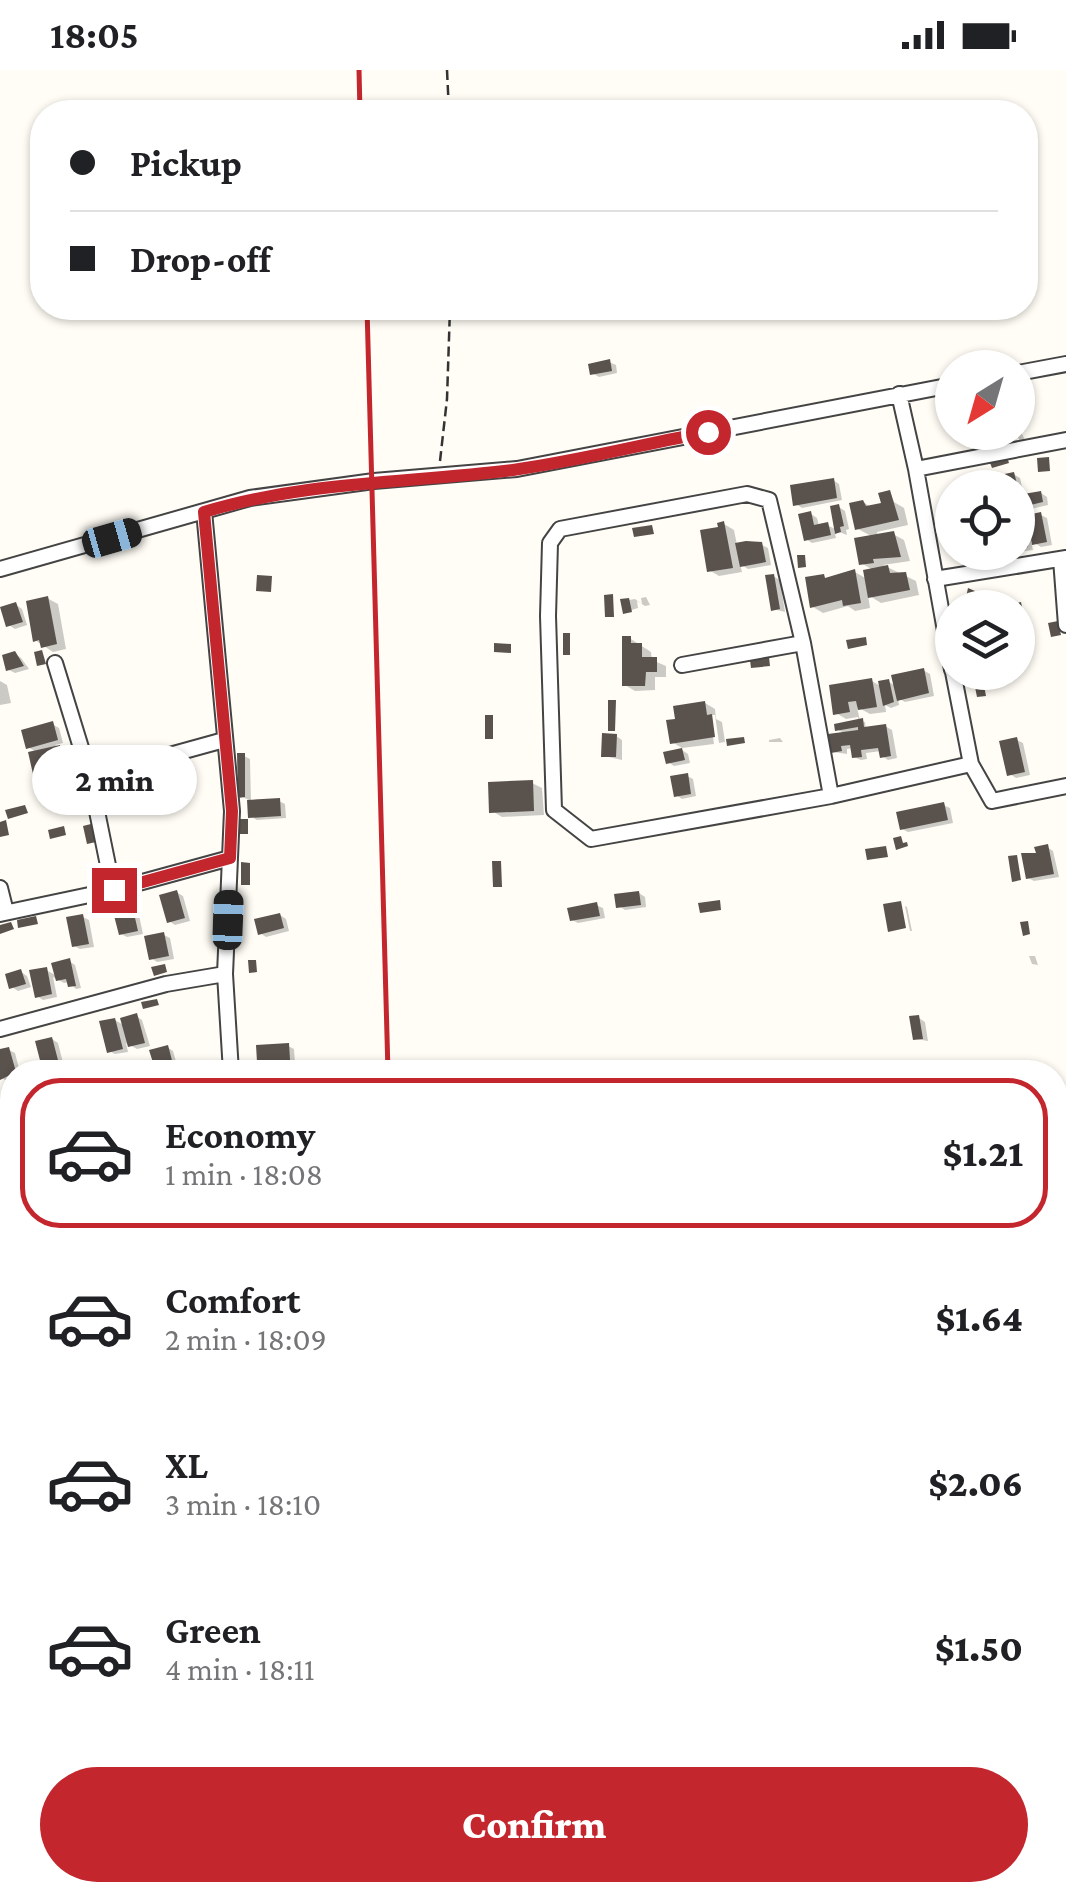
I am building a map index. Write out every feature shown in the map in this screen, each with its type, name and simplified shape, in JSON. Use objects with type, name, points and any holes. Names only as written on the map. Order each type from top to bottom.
[{"type":"street","points":[[1035,370],[1066,364]]},
{"type":"street","points":[[0,569],[250,498],[304,489],[517,469],[935,387]]},
{"type":"street","points":[[899,394],[937,590]]},
{"type":"street","points":[[916,470],[1066,440]]},
{"type":"street","points":[[831,796],[803,643],[769,500],[747,494],[560,529],[550,542],[548,616],[554,810],[591,838],[831,796],[971,764]]},
{"type":"street","points":[[204,512],[232,811],[226,974],[231,1060]]},
{"type":"street","points":[[935,580],[1064,559],[1066,625]]},
{"type":"street","points":[[682,666],[803,643]]},
{"type":"street","points":[[55,664],[90,778],[114,890]]},
{"type":"street","points":[[957,690],[971,764],[992,801],[1066,786]]},
{"type":"street","points":[[90,778],[224,740]]},
{"type":"street","points":[[0,888],[3,913],[114,890],[230,858]]},
{"type":"street","points":[[0,1029],[166,984],[226,974]]},
{"type":"path","points":[[447,70],[448,100]]},
{"type":"path","points":[[437,478],[447,399],[450,320]]},
{"type":"building","points":[[610,359],[612,371],[590,375],[588,364]]},
{"type":"building","points":[[1006,454],[1009,463],[992,468],[989,460]]},
{"type":"building","points":[[1049,457],[1050,471],[1038,472],[1037,458]]},
{"type":"building","points":[[834,478],[837,498],[793,506],[790,485]]},
{"type":"building","points":[[890,490],[899,520],[855,530],[849,503],[881,503],[878,493]]},
{"type":"building","points":[[1041,491],[1043,502],[1035,504],[1035,492]]},
{"type":"building","points":[[839,504],[844,526],[835,534],[830,506]]},
{"type":"building","points":[[811,511],[814,525],[828,522],[831,535],[804,541],[798,514]]},
{"type":"building","points":[[1041,512],[1047,542],[1035,544],[1035,513]]},
{"type":"building","points":[[724,521],[733,568],[707,572],[700,530],[718,527],[717,523]]},
{"type":"building","points":[[652,525],[654,534],[634,537],[632,528]]},
{"type":"building","points":[[894,531],[901,557],[873,559],[874,563],[859,565],[854,538]]},
{"type":"building","points":[[762,542],[766,562],[740,567],[735,543]]},
{"type":"building","points":[[797,555],[805,555],[806,567],[798,568]]},
{"type":"building","points":[[888,565],[890,573],[906,572],[910,590],[868,598],[863,570]]},
{"type":"building","points":[[855,569],[861,603],[843,606],[842,600],[810,608],[805,577],[824,574],[825,578]]},
{"type":"building","points":[[774,574],[780,609],[771,611],[765,575]]},
{"type":"building","points":[[257,575],[272,576],[271,592],[256,591]]},
{"type":"building","points":[[613,594],[614,617],[605,617],[604,595]]},
{"type":"building","points":[[48,596],[57,644],[41,648],[39,640],[33,642],[26,601]]},
{"type":"building","points":[[629,598],[632,612],[623,614],[620,599]]},
{"type":"building","points":[[16,602],[23,622],[6,627],[0,607]]},
{"type":"building","points":[[1058,621],[1061,635],[1051,637],[1048,623]]},
{"type":"building","points":[[563,633],[570,633],[570,655],[563,655]]},
{"type":"building","points":[[622,636],[631,636],[631,643],[642,643],[642,657],[657,657],[657,672],[646,672],[645,686],[622,686]]},
{"type":"building","points":[[866,637],[867,645],[848,649],[846,640]]},
{"type":"building","points":[[494,643],[511,644],[511,653],[494,652]]},
{"type":"building","points":[[42,650],[46,664],[37,666],[34,652]]},
{"type":"building","points":[[15,651],[24,666],[6,671],[2,655]]},
{"type":"building","points":[[769,657],[770,666],[751,668],[750,660]]},
{"type":"building","points":[[924,668],[929,693],[897,701],[891,675]]},
{"type":"building","points":[[872,678],[877,707],[858,710],[856,701],[848,702],[850,712],[833,715],[829,685]]},
{"type":"building","points":[[889,679],[894,702],[883,706],[878,681]]},
{"type":"building","points":[[608,700],[616,700],[615,731],[608,731]]},
{"type":"building","points":[[705,701],[707,715],[712,714],[715,737],[670,744],[666,720],[675,719],[673,706]]},
{"type":"building","points":[[485,715],[493,715],[493,739],[485,739]]},
{"type":"building","points":[[863,718],[864,727],[886,724],[891,756],[880,758],[878,748],[861,750],[862,757],[852,758],[850,745],[831,753],[828,734],[858,730],[835,731],[834,724]]},
{"type":"building","points":[[53,721],[58,740],[26,749],[21,730]]},
{"type":"building","points":[[602,733],[617,734],[616,757],[601,757]]},
{"type":"building","points":[[744,737],[745,743],[727,746],[726,739]]},
{"type":"building","points":[[1017,737],[1025,772],[1007,776],[999,741]]},
{"type":"building","points":[[60,745],[65,766],[33,774],[28,752]]},
{"type":"building","points":[[682,748],[685,760],[666,764],[663,752]]},
{"type":"building","points":[[237,753],[245,753],[245,797],[238,798]]},
{"type":"building","points":[[688,773],[691,794],[674,797],[670,776]]},
{"type":"building","points":[[533,780],[534,811],[489,813],[488,782]]},
{"type":"building","points":[[81,793],[87,811],[78,814],[73,796]]},
{"type":"building","points":[[280,798],[281,816],[248,818],[247,800]]},
{"type":"building","points":[[944,802],[948,820],[900,830],[896,812]]},
{"type":"building","points":[[25,805],[28,813],[8,819],[5,810]]},
{"type":"building","points":[[240,819],[248,819],[248,834],[240,834]]},
{"type":"building","points":[[6,820],[9,835],[0,837],[0,822]]},
{"type":"building","points":[[91,824],[96,842],[87,844],[83,826]]},
{"type":"building","points":[[64,826],[66,835],[50,839],[48,830]]},
{"type":"building","points":[[901,836],[908,846],[896,850],[893,838]]},
{"type":"building","points":[[1048,844],[1054,874],[1026,879],[1021,853],[1036,853],[1034,847]]},
{"type":"building","points":[[886,846],[888,857],[867,860],[865,849]]},
{"type":"building","points":[[1017,855],[1021,880],[1012,882],[1008,856]]},
{"type":"building","points":[[492,861],[501,861],[502,887],[493,887]]},
{"type":"building","points":[[241,862],[250,863],[250,885],[241,885]]},
{"type":"building","points":[[177,890],[185,918],[167,923],[159,895]]},
{"type":"building","points":[[639,891],[641,905],[616,908],[614,894]]},
{"type":"building","points":[[131,900],[138,931],[119,935],[111,904]]},
{"type":"building","points":[[720,900],[721,910],[700,913],[698,903]]},
{"type":"building","points":[[901,901],[906,928],[888,932],[883,904]]},
{"type":"building","points":[[597,902],[600,916],[570,921],[567,908]]},
{"type":"building","points":[[280,913],[284,928],[258,935],[254,919]]},
{"type":"building","points":[[83,914],[89,944],[72,947],[66,917]]},
{"type":"building","points":[[36,916],[38,924],[18,928],[17,920]]},
{"type":"building","points":[[1028,921],[1030,934],[1023,936],[1020,922]]},
{"type":"building","points":[[11,922],[14,929],[0,934],[0,925]]},
{"type":"building","points":[[164,932],[169,956],[149,960],[144,936]]},
{"type":"building","points":[[70,958],[76,986],[68,987],[66,979],[56,981],[51,963]]},
{"type":"building","points":[[248,960],[256,960],[257,972],[249,973]]},
{"type":"building","points":[[165,964],[167,972],[154,976],[151,967]]},
{"type":"building","points":[[47,967],[52,994],[35,998],[29,970]]},
{"type":"building","points":[[21,969],[26,984],[9,989],[5,974]]},
{"type":"building","points":[[157,999],[159,1005],[143,1009],[141,1002]]},
{"type":"building","points":[[137,1013],[145,1043],[128,1047],[120,1018]]},
{"type":"building","points":[[919,1015],[923,1039],[913,1040],[909,1016]]},
{"type":"building","points":[[115,1018],[123,1049],[107,1053],[99,1021]]},
{"type":"building","points":[[52,1037],[58,1060],[40,1060],[35,1041]]},
{"type":"building","points":[[289,1043],[290,1060],[257,1060],[256,1045]]},
{"type":"building","points":[[168,1045],[172,1060],[152,1060],[149,1050]]},
{"type":"building","points":[[9,1047],[13,1060],[0,1060],[0,1049]]},
{"type":"railway","points":[[359,70],[360,100]]},
{"type":"railway","points":[[367,320],[388,1060]]},
{"type":"route","points":[[114,890],[230,858],[232,811],[204,512],[250,498],[304,489],[517,469],[708,432]]}]
